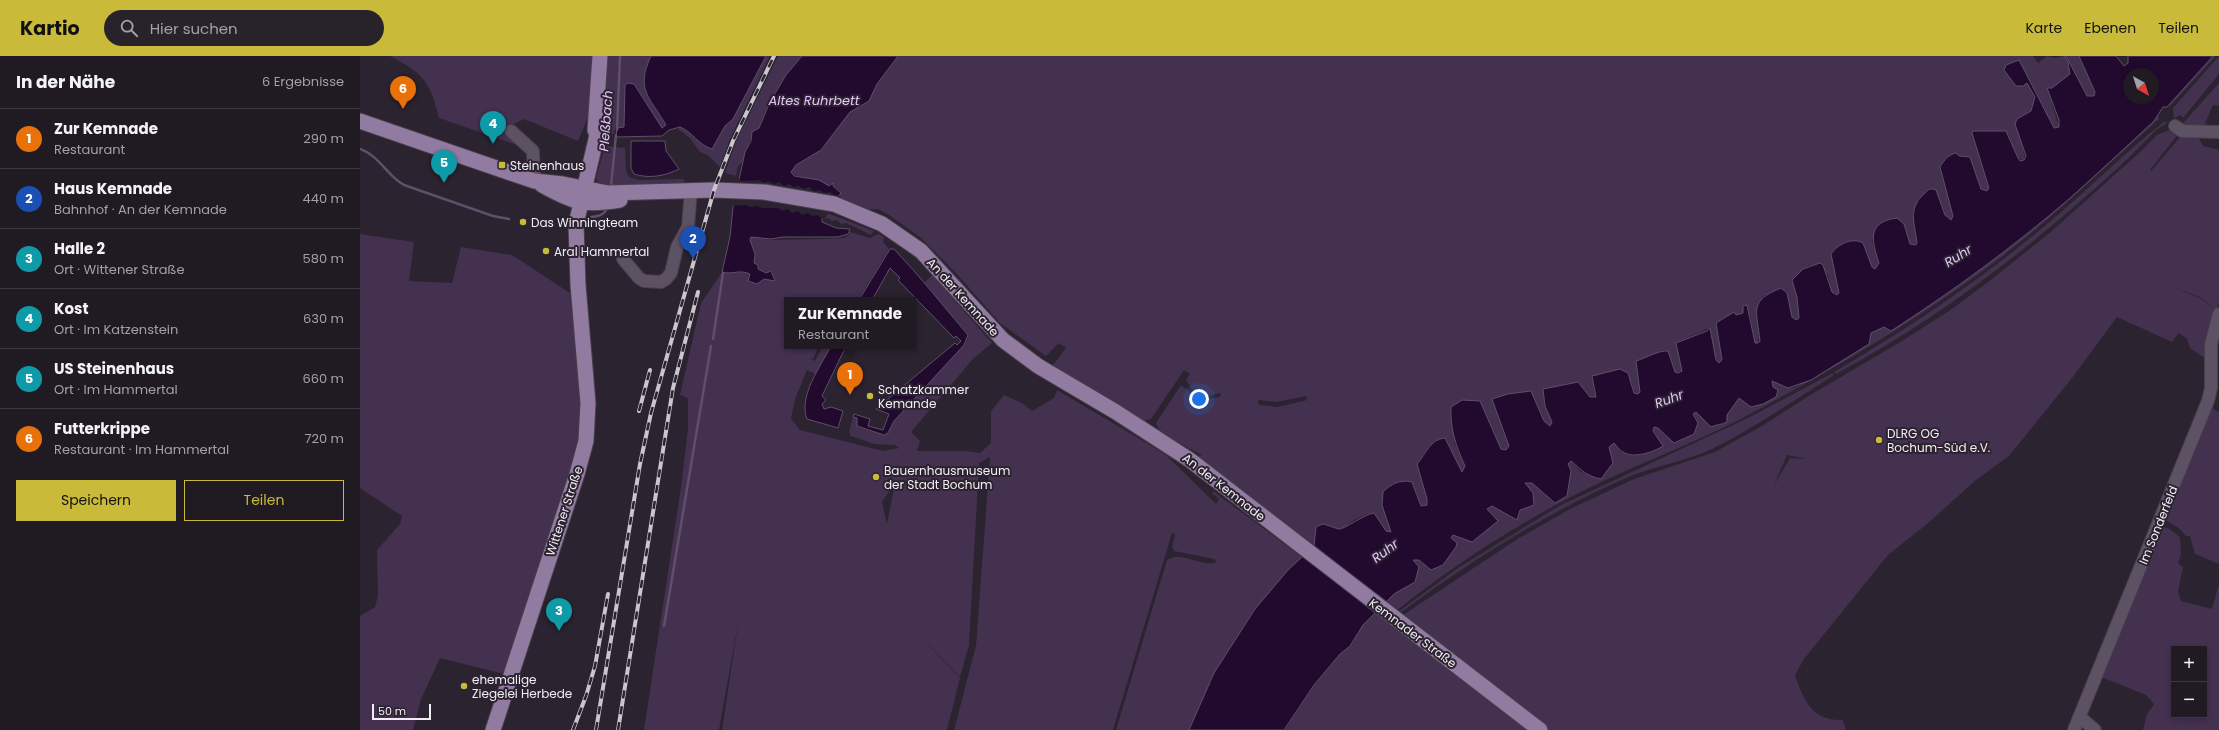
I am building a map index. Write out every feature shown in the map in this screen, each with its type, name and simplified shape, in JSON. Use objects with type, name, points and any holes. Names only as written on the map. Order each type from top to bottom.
[{"type":"main road","name":"Wittener Straße","points":[[493,730],[577,474],[586,441],[588,403],[578,285],[576,224],[579,195],[597,135],[595,130],[600,56]]},
{"type":"main road","name":"An der Kemnade","points":[[360,121],[579,195],[691,190],[735,190],[806,198],[834,204],[861,214],[896,232],[921,252],[990,328],[1015,349],[1042,369],[1177,452],[1286,535]]},
{"type":"main road","name":"Kemnader Straße","points":[[1286,535],[1540,730]]},
{"type":"street","points":[[2176,126],[2182,131],[2219,132]]},
{"type":"street","points":[[510,131],[533,151],[534,181]]},
{"type":"street","points":[[623,259],[639,278],[644,281],[661,282],[666,279],[671,273],[677,247],[688,227],[691,190]]},
{"type":"street","name":"Im Sonderfeld","points":[[2074,730],[2208,401],[2211,388],[2211,344],[2219,314]]},
{"type":"street","points":[[2080,717],[2096,730]]},
{"type":"shaded area","points":[[390,56],[596,56],[590,113],[578,141],[524,119],[508,127],[526,148],[439,118],[436,105],[424,80],[418,73]]},
{"type":"shaded area","points":[[604,56],[651,56],[645,77],[646,93],[666,125],[662,128],[634,84],[624,127],[615,128],[614,134],[602,133]]},
{"type":"shaded area","points":[[766,56],[770,56],[730,139],[720,167],[709,156],[699,151],[690,138],[678,129],[680,127],[685,129],[707,147],[712,149],[725,126],[733,119]]},
{"type":"shaded area","points":[[778,56],[802,56],[786,75],[769,102],[759,128],[752,132],[745,159],[738,166],[736,176],[725,173],[736,141]]},
{"type":"shaded area","points":[[898,56],[2033,56],[2038,63],[2047,56],[2055,58],[2064,56],[2068,62],[2070,74],[2052,88],[2047,88],[2059,127],[2054,128],[2019,60],[2035,96],[2031,111],[2017,119],[2024,160],[2018,158],[2006,131],[1982,131],[1972,133],[1989,188],[1987,191],[1981,189],[1970,157],[1959,156],[1956,153],[1949,157],[1940,167],[1953,216],[1951,220],[1945,215],[1944,209],[1914,218],[1917,242],[1913,246],[1910,244],[1904,224],[1878,226],[1872,241],[1879,263],[1875,269],[1831,254],[1840,291],[1837,295],[1832,292],[1828,275],[1810,265],[1803,269],[1792,280],[1797,297],[1800,318],[1796,320],[1792,317],[1787,293],[1781,288],[1762,297],[1758,343],[1755,343],[1750,315],[1743,313],[1716,323],[1722,361],[1719,363],[1714,354],[1709,328],[1676,343],[1682,371],[1675,372],[1670,356],[1663,350],[1654,355],[1636,361],[1640,392],[1638,394],[1635,393],[1628,373],[1593,387],[1596,397],[1590,398],[1584,389],[1543,389],[1545,406],[1552,422],[1550,426],[1544,421],[1531,391],[1492,399],[1509,446],[1506,450],[1501,449],[1486,414],[1454,442],[1465,466],[1462,472],[1445,438],[1429,446],[1417,464],[1427,499],[1427,505],[1421,506],[1416,491],[1382,505],[1391,532],[1386,531],[1373,513],[1358,518],[1343,529],[1336,529],[1323,524],[1316,527],[1314,545],[1196,457],[1202,455],[1161,433],[1156,423],[1181,385],[1200,400],[1220,397],[1221,393],[1209,396],[1193,391],[1186,380],[1190,374],[1184,370],[1151,419],[1144,421],[1052,366],[1066,348],[1059,343],[1046,356],[1000,323],[956,273],[921,238],[889,215],[878,209],[863,210],[736,186],[738,177],[740,180],[839,194],[840,191],[833,186],[833,184],[829,186],[798,176],[791,172],[796,165],[821,150],[850,112],[869,101],[877,84]],"holes":[[[1306,396],[1307,400],[1278,407],[1259,405],[1258,400],[1277,402]]]},
{"type":"shaded area","points":[[2066,56],[2079,56],[2095,92],[2094,96],[2087,96]]},
{"type":"shaded area","points":[[2213,56],[2216,56],[2171,105],[2167,107]]},
{"type":"shaded area","points":[[2219,56],[2219,74],[2183,118],[2180,115],[2174,119],[2173,108]]},
{"type":"shaded area","points":[[2219,83],[2219,106],[2213,105],[2203,128],[2178,126],[2185,121]]},
{"type":"shaded area","points":[[2158,114],[2159,119],[2063,206],[2024,239],[1944,299],[1881,339],[1817,377],[1729,425],[1588,488],[1543,512],[1436,580],[1396,611],[1386,603],[1394,594],[1415,582],[1419,567],[1412,560],[1419,560],[1431,570],[1457,543],[1451,538],[1453,535],[1467,539],[1477,537],[1498,521],[1487,509],[1493,506],[1517,520],[1520,510],[1534,505],[1524,483],[1532,483],[1555,503],[1567,495],[1570,478],[1568,464],[1571,461],[1580,471],[1593,477],[1609,447],[1614,442],[1621,452],[1657,435],[1653,431],[1654,427],[1658,428],[1674,443],[1694,434],[1697,419],[1693,414],[1696,411],[1711,427],[1727,415],[1735,401],[1739,398],[1751,406],[1773,387],[1772,381],[1788,388],[1794,388],[1869,344],[1871,333],[1884,327],[2028,232],[2070,198],[2154,121]]},
{"type":"shaded area","points":[[2165,121],[2167,123],[2156,130],[2092,191],[2025,248],[1995,271],[1964,294],[1901,336],[1836,374],[1834,372],[1919,319],[2001,261],[2053,219],[2136,144]]},
{"type":"shaded area","points":[[2172,129],[2179,133],[2150,170],[2151,171],[2182,135],[2196,133],[2203,146],[2219,150],[2219,303],[2216,310],[2206,359],[2190,348],[2187,339],[2179,333],[2172,342],[2117,317],[2072,378],[2009,456],[1976,480],[1927,524],[1888,555],[1804,659],[1795,675],[1806,701],[1811,708],[1824,717],[1843,720],[1846,730],[1285,730],[1314,686],[1340,654],[1350,646],[1363,625],[1375,613],[1403,615],[1519,538],[1570,509],[1634,479],[1715,452],[1762,426],[1807,397],[1902,341],[1952,309],[2052,231],[2157,135]],"holes":[[[2173,287],[2200,297],[2216,310],[2200,298]],[[1787,455],[1807,459],[1790,458],[1774,485]]]},
{"type":"shaded area","points":[[605,146],[625,148],[626,170],[629,177],[638,180],[684,179],[684,183],[610,185],[598,182],[596,178]]},
{"type":"shaded area","points":[[733,200],[827,213],[874,231],[871,235],[846,223],[841,224],[837,220],[832,221],[828,218],[822,219],[820,217],[734,205],[732,206]]},
{"type":"shaded area","points":[[850,232],[870,238],[878,234],[884,237],[883,242],[889,249],[860,297],[784,297],[784,349],[818,349],[813,359],[809,358],[815,361],[821,349],[829,349],[816,374],[807,370],[795,399],[791,419],[800,430],[883,451],[899,448],[895,445],[874,444],[851,436],[849,432],[853,417],[857,418],[857,427],[884,435],[888,433],[894,421],[967,341],[968,334],[926,286],[925,282],[932,275],[992,343],[973,359],[911,432],[920,441],[917,451],[967,451],[980,453],[991,443],[991,411],[1004,395],[1022,403],[1032,411],[1054,398],[1057,390],[1167,456],[1216,504],[1219,499],[1212,493],[1213,491],[1302,557],[1255,609],[1214,673],[1189,730],[1116,730],[1167,560],[1173,557],[1179,557],[1205,563],[1217,562],[1214,559],[1174,551],[1172,547],[1175,534],[1172,533],[1113,730],[954,730],[976,646],[990,457],[979,463],[969,645],[960,677],[910,625],[960,678],[947,730],[722,730],[738,624],[719,730],[644,730],[681,487],[688,429],[688,398],[680,395],[701,303],[722,272],[742,272],[749,274],[748,282],[757,284],[764,279],[775,281],[772,271],[763,272],[758,269],[758,265],[754,263],[755,254],[750,240],[751,237],[771,240],[844,238],[849,235]],"holes":[[[895,483],[887,524],[882,502]]]},
{"type":"shaded area","points":[[360,234],[414,242],[409,281],[452,283],[461,247],[512,255],[570,293],[576,347],[580,402],[580,438],[504,674],[440,658],[421,699],[413,730],[360,730],[360,616],[375,607],[378,596],[377,550],[400,524],[402,516],[360,488]]},
{"type":"shaded area","points":[[1833,373],[1834,375],[1774,414],[1728,441],[1691,457],[1626,478],[1538,522],[1481,557],[1400,613],[1398,612],[1458,568],[1559,506],[1750,417]]},
{"type":"shaded area","points":[[2209,407],[2219,412],[2219,564],[2195,554],[2190,536],[2186,536],[2180,529],[2164,519]]},
{"type":"shaded area","points":[[2160,527],[2168,528],[2180,537],[2181,555],[2178,563],[2183,567],[2178,591],[2181,601],[2212,609],[2219,584],[2219,730],[2143,730],[2147,714],[2154,704],[2146,695],[2099,676]]},
{"type":"water","points":[[651,56],[766,56],[733,119],[725,126],[712,149],[680,127],[669,130],[662,136],[616,137],[617,128],[624,127],[625,85],[628,83],[634,84],[662,128],[666,125],[646,93],[644,85],[646,68]]},
{"type":"water","name":"Altes Ruhrbett","points":[[802,56],[898,56],[877,84],[869,101],[850,112],[821,150],[796,165],[791,172],[794,176],[819,180],[829,186],[833,183],[833,186],[841,193],[822,218],[822,222],[836,228],[850,229],[848,234],[838,237],[783,237],[771,239],[751,237],[750,240],[755,254],[754,263],[758,265],[758,269],[766,273],[771,271],[775,281],[764,279],[757,284],[748,281],[750,274],[739,272],[722,272],[730,237],[733,207],[745,152],[751,141],[752,132],[759,128],[770,102],[786,75]]},
{"type":"water","name":"Ruhr","points":[[2064,56],[2066,56],[2087,96],[2094,96],[2095,92],[2079,56],[2116,56],[2124,66],[2128,63],[2128,56],[2213,56],[2167,107],[2163,107],[2154,121],[2069,199],[2004,251],[1914,316],[1891,331],[1884,327],[1871,333],[1869,344],[1811,380],[1788,388],[1772,381],[1773,387],[1778,390],[1776,397],[1763,404],[1751,407],[1739,398],[1727,415],[1727,422],[1725,423],[1711,427],[1696,412],[1693,414],[1698,423],[1694,434],[1674,443],[1658,428],[1654,427],[1653,431],[1663,446],[1638,455],[1623,452],[1614,443],[1609,447],[1613,463],[1601,479],[1581,470],[1571,461],[1568,464],[1571,471],[1567,496],[1555,503],[1532,483],[1525,483],[1533,493],[1534,505],[1520,510],[1517,520],[1492,506],[1487,509],[1498,521],[1472,542],[1453,535],[1451,538],[1457,543],[1456,547],[1443,565],[1431,570],[1419,560],[1413,560],[1419,567],[1415,582],[1394,594],[1363,625],[1350,646],[1340,654],[1314,685],[1284,730],[1189,730],[1214,673],[1255,609],[1288,570],[1314,546],[1316,527],[1323,524],[1341,529],[1365,516],[1374,513],[1386,531],[1391,532],[1382,505],[1383,492],[1396,483],[1404,481],[1412,482],[1421,506],[1427,505],[1427,499],[1417,464],[1432,444],[1440,439],[1445,438],[1462,472],[1465,466],[1454,437],[1451,407],[1462,400],[1480,401],[1501,449],[1506,450],[1509,446],[1492,399],[1508,394],[1531,391],[1544,421],[1550,426],[1552,422],[1545,406],[1543,389],[1578,382],[1590,397],[1596,397],[1592,376],[1620,369],[1628,373],[1634,393],[1638,394],[1640,392],[1636,361],[1657,353],[1668,351],[1675,372],[1678,373],[1682,371],[1676,343],[1707,331],[1710,328],[1716,360],[1719,363],[1722,360],[1716,323],[1734,312],[1736,315],[1743,313],[1743,306],[1747,305],[1755,343],[1758,343],[1760,341],[1757,308],[1763,298],[1770,293],[1781,288],[1787,293],[1792,317],[1796,320],[1799,318],[1797,297],[1792,280],[1803,269],[1820,263],[1823,265],[1832,292],[1837,295],[1839,293],[1831,254],[1837,247],[1850,241],[1859,241],[1863,243],[1872,267],[1875,269],[1879,263],[1873,240],[1876,228],[1887,220],[1897,218],[1904,224],[1910,244],[1916,245],[1914,210],[1916,204],[1930,189],[1936,190],[1945,215],[1951,220],[1953,216],[1940,167],[1949,156],[1956,153],[1959,156],[1970,157],[1981,189],[1987,191],[1989,188],[1972,133],[1973,131],[2006,131],[2018,158],[2020,161],[2024,160],[2026,156],[2015,124],[2017,119],[2031,111],[2035,97],[2027,83],[2023,86],[2016,86],[2004,70],[2006,65],[2019,60],[2054,128],[2059,127],[2059,120],[2047,88],[2052,88],[2070,74],[2068,62]]},
{"type":"water","points":[[631,141],[665,141],[666,151],[679,169],[657,176],[640,176],[634,174],[631,168]]},
{"type":"water","points":[[890,249],[894,249],[968,335],[964,345],[894,421],[888,433],[884,435],[857,426],[857,418],[853,417],[854,414],[870,419],[868,426],[883,430],[889,414],[876,409],[955,343],[957,345],[961,341],[956,336],[954,338],[898,280],[900,278],[890,268],[874,297],[861,297]]},
{"type":"water","points":[[829,349],[845,349],[822,396],[826,400],[822,404],[824,409],[831,407],[843,411],[838,428],[807,419],[805,410],[808,391]]},
{"type":"pier","points":[[738,177],[742,181],[759,180],[764,183],[769,181],[774,184],[779,182],[784,186],[789,184],[794,187],[799,186],[804,189],[809,187],[814,191],[820,190],[824,193],[830,192],[834,195],[841,196],[825,218],[822,219],[818,215],[812,216],[808,213],[802,215],[798,211],[792,213],[788,209],[782,211],[778,208],[762,208],[757,206],[751,207],[746,205],[732,206]]},
{"type":"waterway","name":"Pleßbach","points":[[617,130],[620,56]]},
{"type":"waterway","name":"Pleßbach","points":[[611,186],[616,135]]},
{"type":"waterway","name":"Pleßbach","points":[[360,149],[372,156],[404,185],[493,216],[509,219]]},
{"type":"waterway","name":"Pleßbach","points":[[591,217],[601,215],[608,207]]},
{"type":"waterway","points":[[713,339],[723,273]]},
{"type":"waterway","points":[[664,626],[711,346]]},
{"type":"railway","points":[[596,730],[640,464],[651,413],[714,190],[733,141],[774,56]]},
{"type":"railway","points":[[618,730],[673,388],[698,292]]},
{"type":"railway","points":[[639,411],[650,370]]},
{"type":"railway","points":[[573,730],[586,696],[595,666],[608,594]]},
{"type":"place","name":"Futterkrippe","points":[[403,109]]},
{"type":"place","name":"Kost","points":[[493,144]]},
{"type":"place","name":"Steinenhaus","points":[[502,165]]},
{"type":"place","name":"US Steinenhaus","points":[[444,183]]},
{"type":"place","name":"Das Winningteam","points":[[523,222]]},
{"type":"place","name":"Aral Hammertal","points":[[546,251]]},
{"type":"place","name":"Haus Kemnade","points":[[693,259]]},
{"type":"place","name":"Zur Kemnade","points":[[850,395]]},
{"type":"place","name":"Schatzkammer Kemande","points":[[870,396]]},
{"type":"place","name":"DLRG OG Bochum-Süd e.V.","points":[[1879,440]]},
{"type":"place","name":"Bauernhausmuseum der Stadt Bochum","points":[[876,477]]},
{"type":"place","name":"Halle 2","points":[[559,631]]},
{"type":"place","name":"ehemalige Ziegelei Herbede","points":[[464,686]]}]
